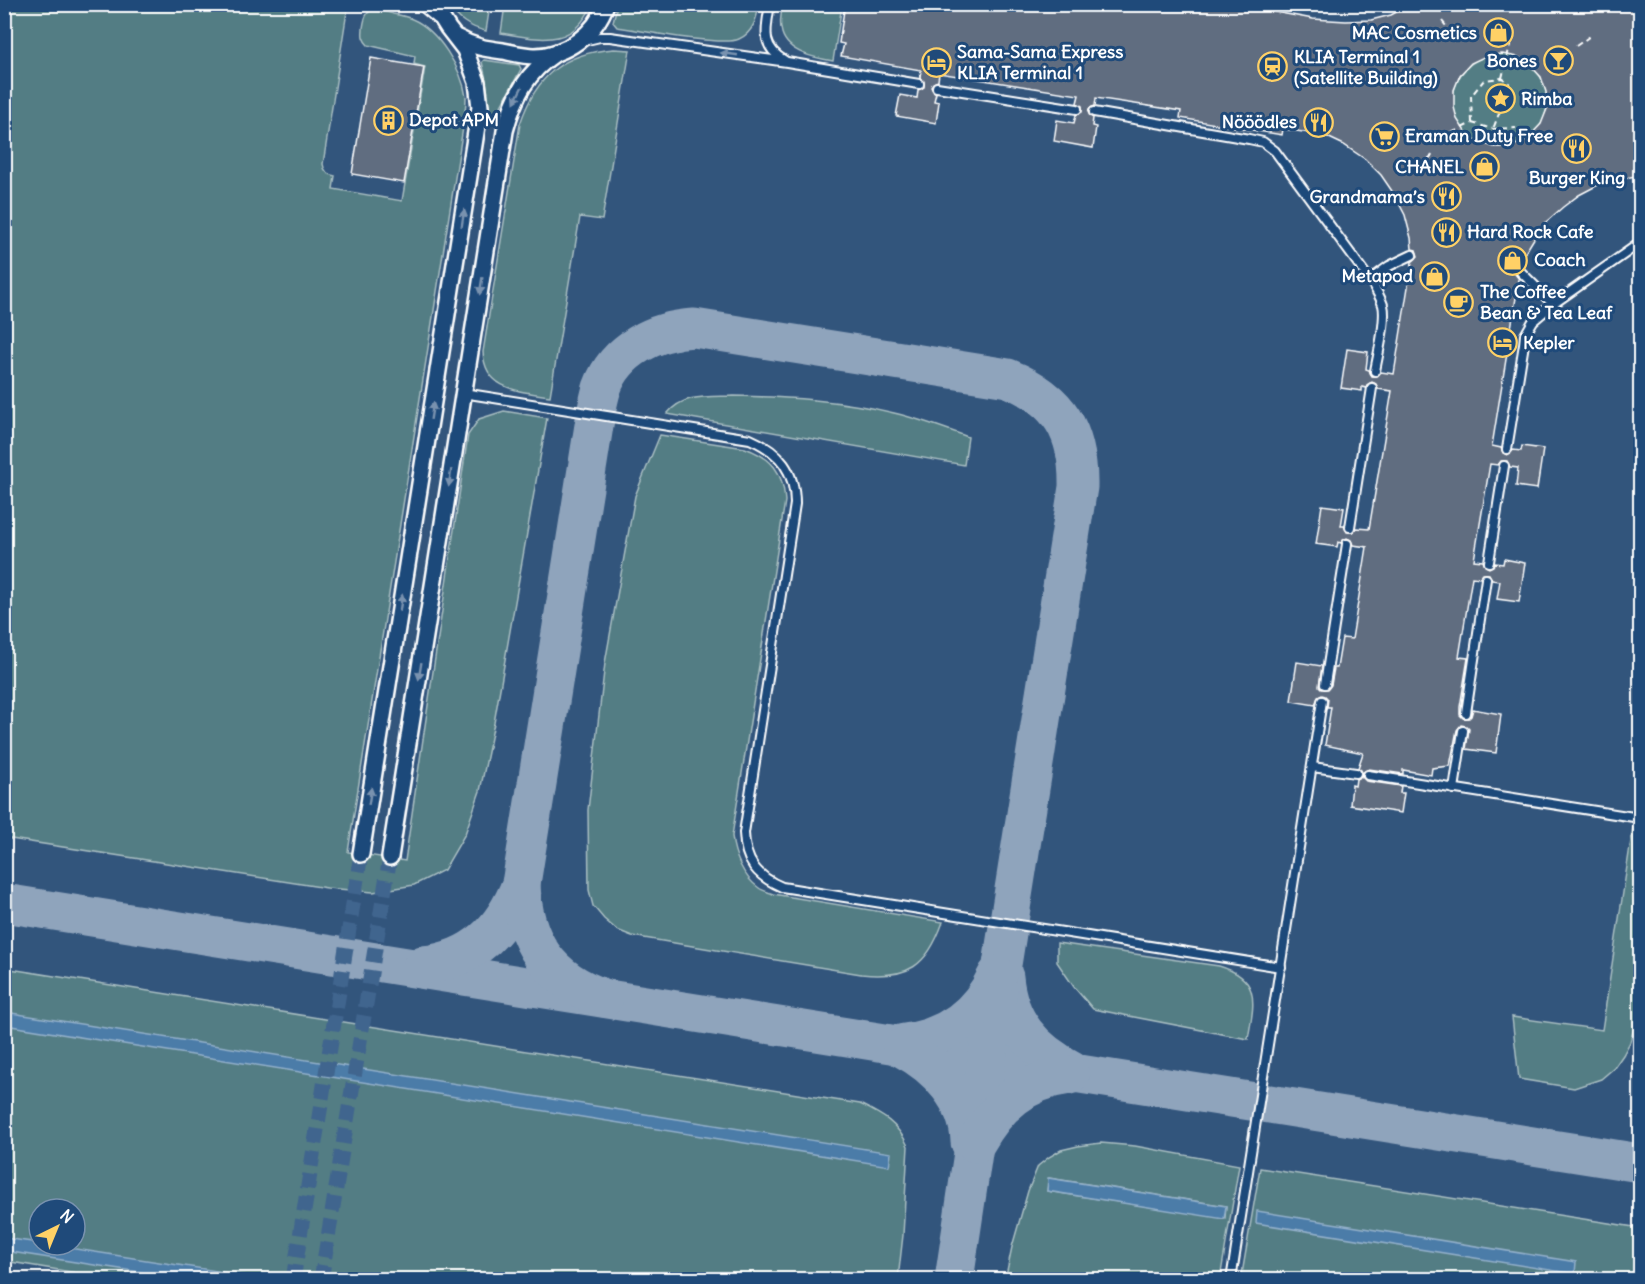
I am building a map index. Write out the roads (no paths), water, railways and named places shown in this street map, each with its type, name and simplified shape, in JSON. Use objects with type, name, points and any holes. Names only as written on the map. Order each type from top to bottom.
[{"type":"street","points":[[361,854],[480,107],[477,82],[465,50],[433,4]]},
{"type":"street","points":[[390,857],[509,116],[527,79],[545,60],[592,30],[606,4]]},
{"type":"street","points":[[452,33],[477,47],[533,56],[557,52]]},
{"type":"lane","points":[[419,4],[452,33]]},
{"type":"lane","points":[[770,4],[766,40],[774,53],[787,62]]},
{"type":"lane","points":[[573,44],[586,40],[610,38],[787,62],[919,84]]},
{"type":"lane","points":[[937,87],[1077,109]]},
{"type":"lane","points":[[1094,112],[1263,142],[1275,151],[1377,292],[1384,308],[1375,371]]},
{"type":"lane","points":[[1507,449],[1525,335],[1533,321],[1553,304],[1641,243]]},
{"type":"lane","points":[[1370,280],[1389,266],[1412,255]]},
{"type":"lane","points":[[1521,272],[1553,304]]},
{"type":"lane","points":[[1350,527],[1372,388]]},
{"type":"lane","points":[[463,393],[750,439],[771,450],[787,467],[795,490],[795,504],[744,833],[747,854],[751,863],[770,882],[793,888],[1281,967]]},
{"type":"lane","points":[[1489,562],[1504,466]]},
{"type":"lane","points":[[1325,684],[1347,544]]},
{"type":"lane","points":[[1466,713],[1486,579]]},
{"type":"lane","points":[[1231,1280],[1322,701]]},
{"type":"lane","points":[[1454,789],[1463,731]]},
{"type":"lane","points":[[1312,767],[1356,773]]},
{"type":"lane","points":[[1368,775],[1641,818]]},
{"type":"tunnel","points":[[293,1280],[361,854]]},
{"type":"tunnel","points":[[321,1280],[390,857]]},
{"type":"place","name":"MAC Cosmetics","points":[[1498,33]]},
{"type":"place","name":"Bones","points":[[1558,61]]},
{"type":"place","name":"Sama-Sama Express KLIA Terminal 1","points":[[936,62]]},
{"type":"place","name":"KLIA Terminal 1 (Satellite Building)","points":[[1273,67]]},
{"type":"place","name":"Rimba","points":[[1500,99]]},
{"type":"place","name":"Depot APM","points":[[388,120]]},
{"type":"place","name":"Nööödles","points":[[1318,122]]},
{"type":"place","name":"Eraman Duty Free","points":[[1384,136]]},
{"type":"place","name":"Burger King","points":[[1577,149]]},
{"type":"place","name":"CHANEL","points":[[1485,167]]},
{"type":"place","name":"Grandmama’s","points":[[1446,197]]},
{"type":"place","name":"Hard Rock Cafe","points":[[1446,232]]},
{"type":"place","name":"Coach","points":[[1513,260]]},
{"type":"place","name":"Metapod","points":[[1434,276]]},
{"type":"place","name":"The Coffee Bean & Tea Leaf","points":[[1459,302]]},
{"type":"place","name":"Kepler","points":[[1502,343]]}]
